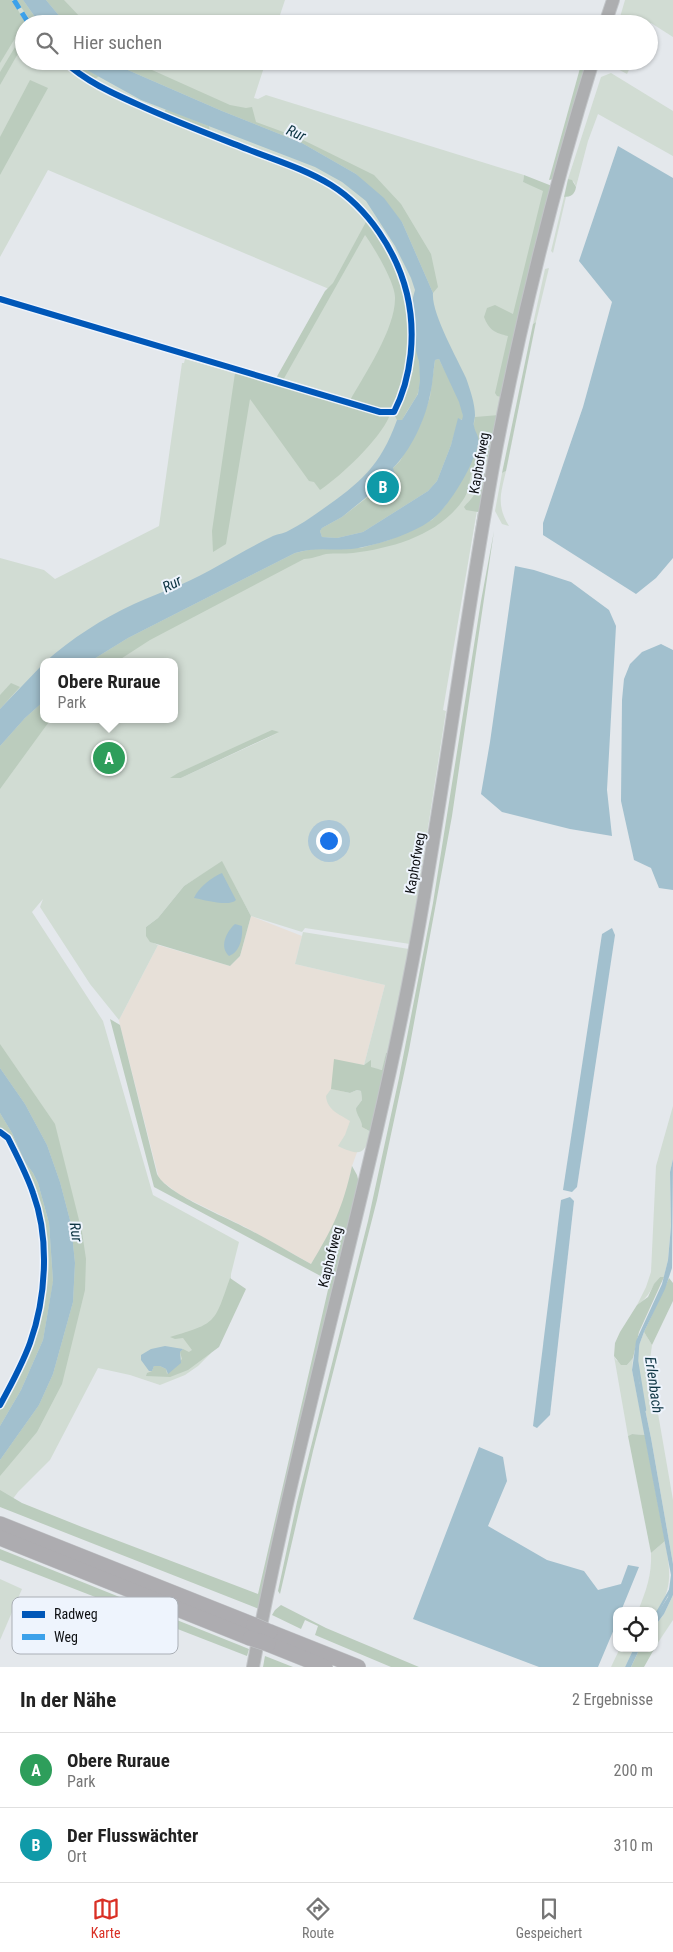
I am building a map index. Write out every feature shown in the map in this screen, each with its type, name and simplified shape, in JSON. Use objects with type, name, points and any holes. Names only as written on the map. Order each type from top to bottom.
[{"type":"highway","points":[[0,1525],[171,1597]]},
{"type":"highway","points":[[0,1538],[160,1597]]},
{"type":"highway","points":[[178,1600],[269,1638],[358,1667]]},
{"type":"highway","points":[[178,1604],[252,1631]]},
{"type":"highway","points":[[269,1638],[325,1667]]},
{"type":"main road","points":[[608,15],[613,0]]},
{"type":"main road","name":"Kaphofweg","points":[[252,1667],[282,1525],[368,1166],[407,990],[435,834],[483,525],[514,363],[556,192],[590,70]]},
{"type":"shaded area","points":[[0,0],[285,0],[280,15],[15,15],[15,70],[263,70],[254,98],[258,99],[266,95],[524,175],[523,182],[547,190],[488,466],[485,466],[483,475],[443,710],[446,711],[410,944],[305,928],[302,932],[251,916],[222,862],[184,886],[158,918],[146,927],[148,938],[158,945],[119,1020],[90,984],[40,907],[43,899],[32,912],[103,1021],[153,1195],[239,1242],[231,1274],[230,1305],[211,1353],[198,1366],[185,1375],[160,1385],[130,1375],[98,1368],[50,1460],[12,1500],[0,1494],[0,1410],[19,1374],[32,1339],[39,1309],[42,1268],[41,1234],[31,1194],[9,1139],[0,1132],[0,558],[44,570],[55,579],[159,526],[182,363],[184,363],[185,359],[235,373],[235,378],[273,390],[329,289],[48,170],[0,257]],"holes":[[[278,733],[181,778],[173,778]]]},
{"type":"shaded area","points":[[625,0],[673,0],[673,37],[658,27],[658,15],[621,15]]},
{"type":"shaded area","points":[[619,70],[629,70],[627,74]]},
{"type":"shaded area","points":[[611,73],[673,111],[673,156],[598,114],[588,141],[576,187],[574,182],[568,179],[601,77]]},
{"type":"shaded area","points":[[564,197],[566,197],[553,253],[551,251]]},
{"type":"shaded area","points":[[549,268],[536,322],[533,324],[545,269]]},
{"type":"shaded area","points":[[506,471],[501,493],[501,505],[502,512],[509,526],[502,524],[495,511],[502,473]]},
{"type":"shaded area","points":[[251,916],[302,936],[295,964],[385,985],[364,1065],[334,1060],[351,1118],[366,1128],[352,1166],[345,1199],[331,1233],[311,1264],[247,1228],[180,1195],[159,1179],[119,1020],[158,945],[230,966],[240,956]]},
{"type":"shaded area","points":[[303,932],[409,949],[391,1053],[386,1053],[383,1070],[371,1068],[371,1061],[364,1065],[385,985],[295,964]]},
{"type":"shaded area","points":[[331,1089],[350,1093],[357,1090],[361,1091],[362,1100],[356,1108],[361,1117],[362,1127],[371,1132],[366,1146],[360,1152],[338,1146],[345,1135],[350,1121],[334,1111],[329,1105],[326,1096]]},
{"type":"shaded area","points":[[673,1106],[673,1159],[670,1172],[671,1226],[668,1260],[664,1277],[660,1277],[647,1296],[637,1305],[651,1272],[656,1166]]},
{"type":"shaded area","points":[[644,1332],[652,1345],[651,1373],[673,1500],[673,1564],[639,1380],[637,1351]]},
{"type":"shaded area","points":[[614,1356],[616,1360],[627,1365],[633,1358],[632,1370],[645,1435],[632,1434],[628,1436]]},
{"type":"shaded area","points":[[665,1541],[669,1581],[665,1598],[658,1611],[658,1607],[640,1607],[651,1569],[651,1553]]},
{"type":"shaded area","points":[[0,1579],[22,1589],[19,1597],[12,1597],[12,1612],[0,1640]]},
{"type":"shaded area","points":[[673,1595],[673,1620],[658,1642],[658,1622]]},
{"type":"shaded area","points":[[618,1652],[632,1652],[625,1667],[611,1667]]},
{"type":"green space","points":[[0,0],[12,0],[21,15],[15,15],[15,38],[0,63]]},
{"type":"green space","points":[[16,0],[23,0],[34,15],[27,15]]},
{"type":"green space","points":[[46,0],[64,0],[78,15],[58,15]]},
{"type":"green space","points":[[15,47],[15,59],[0,85],[0,72]]},
{"type":"green space","points":[[87,70],[99,76],[94,80],[78,71]]},
{"type":"green space","points":[[128,70],[152,70],[230,105],[246,108],[252,107],[256,122],[297,137],[374,175],[401,204],[431,254],[438,287],[433,293],[402,222],[356,174],[302,143]]},
{"type":"green space","points":[[580,70],[585,70],[554,179],[549,180]]},
{"type":"green space","points":[[30,80],[48,88],[0,175],[0,137]]},
{"type":"green space","points":[[166,109],[209,126],[210,132],[163,114]]},
{"type":"green space","points":[[524,175],[552,186],[501,397],[495,393],[508,336],[493,330],[484,317],[487,308],[495,305],[513,314],[543,191],[523,182]]},
{"type":"green space","points":[[568,179],[572,180],[576,187],[575,192],[564,197]]},
{"type":"green space","points":[[367,220],[398,271],[408,299],[410,313],[410,341],[401,390],[396,403],[386,410],[349,402],[378,351],[394,309],[395,297],[392,283],[365,235],[282,382],[275,380],[325,291],[333,283]]},
{"type":"green space","points":[[536,322],[506,471],[502,473],[533,324]]},
{"type":"green space","points":[[415,333],[420,370],[420,386],[402,421],[397,420],[394,414],[405,389]]},
{"type":"green space","points":[[439,359],[458,398],[463,413],[463,420],[459,419],[437,481],[428,491],[363,532],[337,538],[322,537],[320,531],[322,528],[342,517],[373,493],[385,482],[393,468],[400,461],[421,423],[430,397],[435,360]]},
{"type":"green space","points":[[235,373],[388,414],[389,417],[377,436],[359,457],[320,490],[314,482],[309,481],[250,399],[226,544],[213,552],[212,531]]},
{"type":"green space","points":[[499,415],[490,457],[479,457],[463,500],[453,512],[428,531],[384,548],[353,553],[326,554],[304,559],[150,640],[122,658],[96,658],[128,638],[295,553],[317,548],[361,548],[389,540],[432,520],[445,506],[466,472],[475,417]]},
{"type":"green space","points":[[484,473],[487,474],[448,707],[478,512],[466,510],[464,507],[474,495],[479,480]]},
{"type":"green space","points":[[494,531],[452,816],[409,1050],[377,1200],[313,1451],[280,1594],[278,1591],[297,1502],[368,1221],[399,1078],[433,903],[481,601]]},
{"type":"green space","points":[[11,683],[20,687],[0,709],[0,695]]},
{"type":"green space","points":[[40,705],[40,723],[48,723],[0,789],[0,746]]},
{"type":"green space","points":[[272,730],[279,732],[181,778],[170,778],[178,773]]},
{"type":"green space","points":[[222,861],[251,916],[240,956],[230,966],[150,942],[146,936],[146,927],[158,918],[184,886]]},
{"type":"green space","points":[[110,1019],[120,1025],[157,1174],[171,1189],[183,1197],[254,1232],[311,1264],[336,1217],[345,1194],[352,1166],[357,1175],[360,1187],[259,1609],[0,1507],[0,1490],[22,1503],[258,1594],[330,1281],[154,1187]]},
{"type":"green space","points":[[0,1044],[55,1124],[82,1232],[86,1259],[85,1290],[62,1384],[37,1432],[0,1476],[0,1460],[39,1405],[53,1374],[73,1302],[75,1263],[71,1224],[60,1182],[47,1145],[25,1104],[0,1068]]},
{"type":"green space","points":[[386,1053],[391,1053],[371,1132],[362,1127],[356,1110],[362,1100],[361,1091],[357,1090],[350,1093],[331,1089],[334,1059],[364,1065],[371,1060],[371,1067],[382,1070]]},
{"type":"green space","points":[[0,1113],[38,1183],[49,1223],[53,1282],[43,1340],[21,1390],[0,1426],[0,1410],[27,1357],[38,1322],[46,1273],[46,1249],[38,1201],[30,1178],[19,1156],[9,1138],[0,1129]]},
{"type":"green space","points":[[660,1277],[664,1277],[639,1332],[633,1358],[627,1365],[621,1365],[614,1356],[615,1343],[637,1305],[648,1297],[654,1284]]},
{"type":"green space","points":[[230,1278],[246,1289],[219,1347],[188,1370],[170,1377],[146,1376],[147,1373],[152,1371],[154,1366],[166,1369],[167,1374],[182,1359],[180,1352],[183,1349],[189,1352],[192,1350],[183,1338],[175,1339],[170,1337],[197,1328],[212,1320]]},
{"type":"green space","points":[[669,1278],[673,1283],[673,1301],[652,1345],[644,1332]]},
{"type":"green space","points":[[632,1434],[645,1435],[665,1541],[651,1553],[628,1436]]},
{"type":"green space","points":[[0,1549],[120,1597],[95,1597],[0,1560]]},
{"type":"green space","points":[[281,1605],[326,1628],[419,1667],[391,1667],[315,1635],[318,1626],[305,1620],[301,1629],[272,1615]]},
{"type":"green space","points":[[178,1620],[249,1649],[247,1656],[178,1629]]},
{"type":"green space","points":[[638,1652],[652,1652],[644,1667],[631,1667]]},
{"type":"green space","points":[[265,1656],[293,1667],[263,1667]]},
{"type":"water","points":[[23,0],[46,0],[58,15],[34,15]]},
{"type":"water","points":[[87,70],[128,70],[302,143],[356,174],[384,198],[402,222],[433,293],[433,302],[440,323],[466,378],[475,411],[474,425],[478,441],[476,453],[466,474],[445,507],[430,521],[415,530],[389,540],[354,549],[313,550],[295,553],[128,638],[96,658],[49,658],[77,637],[110,616],[140,601],[192,580],[273,536],[288,531],[347,492],[376,462],[397,420],[402,420],[418,394],[420,380],[419,362],[416,351],[412,301],[415,290],[395,246],[366,201],[342,182],[315,167],[141,100]],"holes":[[[439,359],[459,402],[463,416],[462,420],[458,418],[451,445],[437,481],[428,491],[363,532],[337,538],[322,537],[320,531],[322,528],[342,517],[385,482],[390,481],[395,474],[393,468],[406,453],[425,414],[431,391],[435,360]]]},
{"type":"water","points":[[618,146],[673,178],[673,558],[656,578],[636,594],[543,535],[543,523],[583,407],[612,302],[579,261]]},
{"type":"water","points":[[515,566],[571,582],[609,610],[616,626],[607,790],[612,836],[570,829],[502,812],[481,794]]},
{"type":"water","points":[[661,644],[673,650],[673,890],[659,888],[651,868],[634,860],[621,801],[624,679],[630,664],[642,652]]},
{"type":"water","points":[[40,667],[40,705],[0,746],[0,709]]},
{"type":"water","points":[[222,873],[236,900],[223,903],[194,898],[206,883]]},
{"type":"water","points":[[235,924],[242,926],[242,935],[238,948],[229,956],[224,948],[224,944],[229,931]]},
{"type":"water","points":[[612,928],[615,935],[577,1187],[572,1192],[563,1190],[602,934]]},
{"type":"water","points":[[0,1068],[25,1104],[47,1145],[60,1182],[71,1224],[75,1263],[73,1302],[53,1374],[39,1405],[0,1460],[0,1426],[21,1390],[43,1340],[53,1281],[49,1223],[38,1183],[0,1113]]},
{"type":"water","points":[[673,1159],[672,1268],[665,1289],[637,1351],[639,1380],[673,1564],[673,1595],[658,1622],[658,1612],[668,1597],[671,1575],[632,1370],[636,1341],[662,1284],[668,1260],[671,1226],[670,1172]]},
{"type":"water","points":[[570,1197],[574,1201],[550,1415],[537,1428],[533,1426],[561,1200]]},
{"type":"water","points":[[165,1346],[183,1349],[180,1352],[181,1363],[168,1374],[166,1369],[160,1366],[154,1366],[152,1371],[149,1371],[141,1360],[141,1355],[151,1349]]},
{"type":"water","points":[[479,1447],[503,1457],[507,1481],[488,1526],[547,1560],[584,1571],[598,1590],[621,1584],[628,1565],[639,1567],[623,1607],[613,1607],[613,1631],[598,1667],[539,1667],[413,1619]]},
{"type":"water","points":[[632,1652],[638,1652],[631,1667],[625,1667]]},
{"type":"waterway","name":"Erlenbach","points":[[638,1344],[637,1361],[645,1410]]},
{"type":"waterway","name":"Erlenbach","points":[[658,1611],[673,1585]]},
{"type":"marked path","points":[[14,0],[23,15]]},
{"type":"cycle path","points":[[0,299],[380,412],[394,412],[405,384],[412,339],[407,294],[396,262],[388,247],[379,232],[357,206],[331,185],[311,174],[179,122],[129,100],[90,81],[75,70]]},
{"type":"cycle path","points":[[0,1132],[8,1138],[33,1193],[42,1230],[44,1249],[40,1307],[35,1326],[20,1367],[0,1405]]},
{"type":"place","name":"Der Flusswächter","points":[[383,487]]},
{"type":"place","name":"Obere Ruraue","points":[[109,758]]},
{"type":"water label","name":"Rur","points":[[296,133]]},
{"type":"water label","name":"Rur","points":[[172,584]]},
{"type":"water label","name":"Rur","points":[[76,1232]]}]
